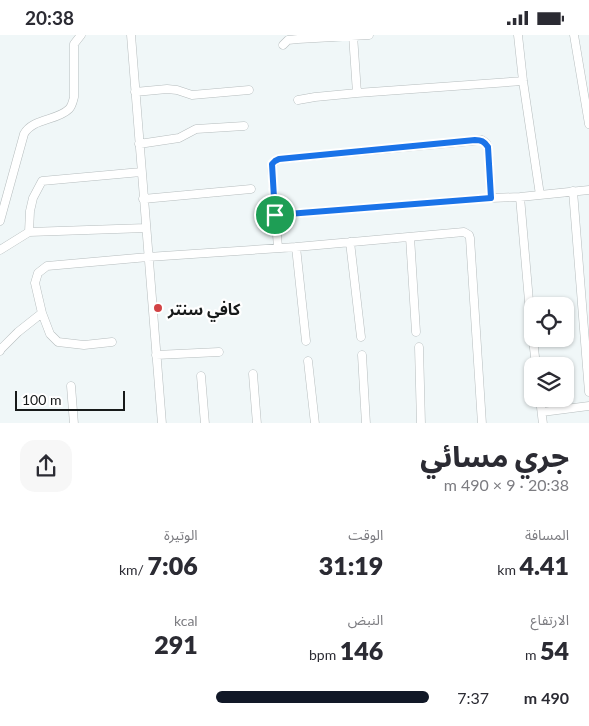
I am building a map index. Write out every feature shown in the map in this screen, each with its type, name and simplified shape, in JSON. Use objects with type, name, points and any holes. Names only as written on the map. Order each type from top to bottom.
[{"type":"street","points":[[0,221],[24,133],[28,127],[60,114],[70,108],[72,104],[74,97],[74,44],[81,35]]},
{"type":"street","points":[[131,35],[162,423]]},
{"type":"street","points":[[353,35],[357,93]]},
{"type":"street","points":[[284,45],[288,40],[369,35]]},
{"type":"street","points":[[518,35],[540,195]]},
{"type":"street","points":[[574,35],[589,124]]},
{"type":"street","points":[[298,100],[357,93],[523,81]]},
{"type":"street","points":[[135,91],[167,89],[192,95],[249,90]]},
{"type":"street","points":[[139,144],[180,138],[196,129],[244,126]]},
{"type":"street","points":[[278,248],[272,164],[279,159],[482,140],[488,147],[491,198]]},
{"type":"street","points":[[29,232],[30,211],[33,199],[42,181],[141,172]]},
{"type":"street","points":[[143,199],[251,189]]},
{"type":"street","points":[[275,215],[520,197],[589,190]]},
{"type":"street","points":[[573,191],[589,391]]},
{"type":"street","points":[[520,197],[529,297]]},
{"type":"street","points":[[0,250],[29,232],[146,228]]},
{"type":"street","points":[[112,342],[84,345],[58,342],[50,334],[42,313],[35,283],[38,273],[47,266],[463,232],[470,237],[482,423]]},
{"type":"street","points":[[410,237],[416,332]]},
{"type":"street","points":[[350,242],[361,337]]},
{"type":"street","points":[[296,247],[306,341]]},
{"type":"street","points":[[0,351],[18,332],[42,313]]},
{"type":"street","points":[[419,347],[421,423]]},
{"type":"street","points":[[156,355],[219,352]]},
{"type":"street","points":[[362,355],[366,423]]},
{"type":"street","points":[[308,361],[315,423]]},
{"type":"street","points":[[253,374],[258,423]]},
{"type":"street","points":[[201,376],[205,423]]},
{"type":"street","points":[[71,386],[74,423]]},
{"type":"street","points":[[542,412],[589,406]]},
{"type":"street","points":[[541,407],[542,423]]},
{"type":"place","name":"كافي سنتر","points":[[158,308]]},
{"type":"route","points":[[475,140],[482,140],[488,147],[491,198],[275,215],[272,164],[279,159],[475,140]]}]
